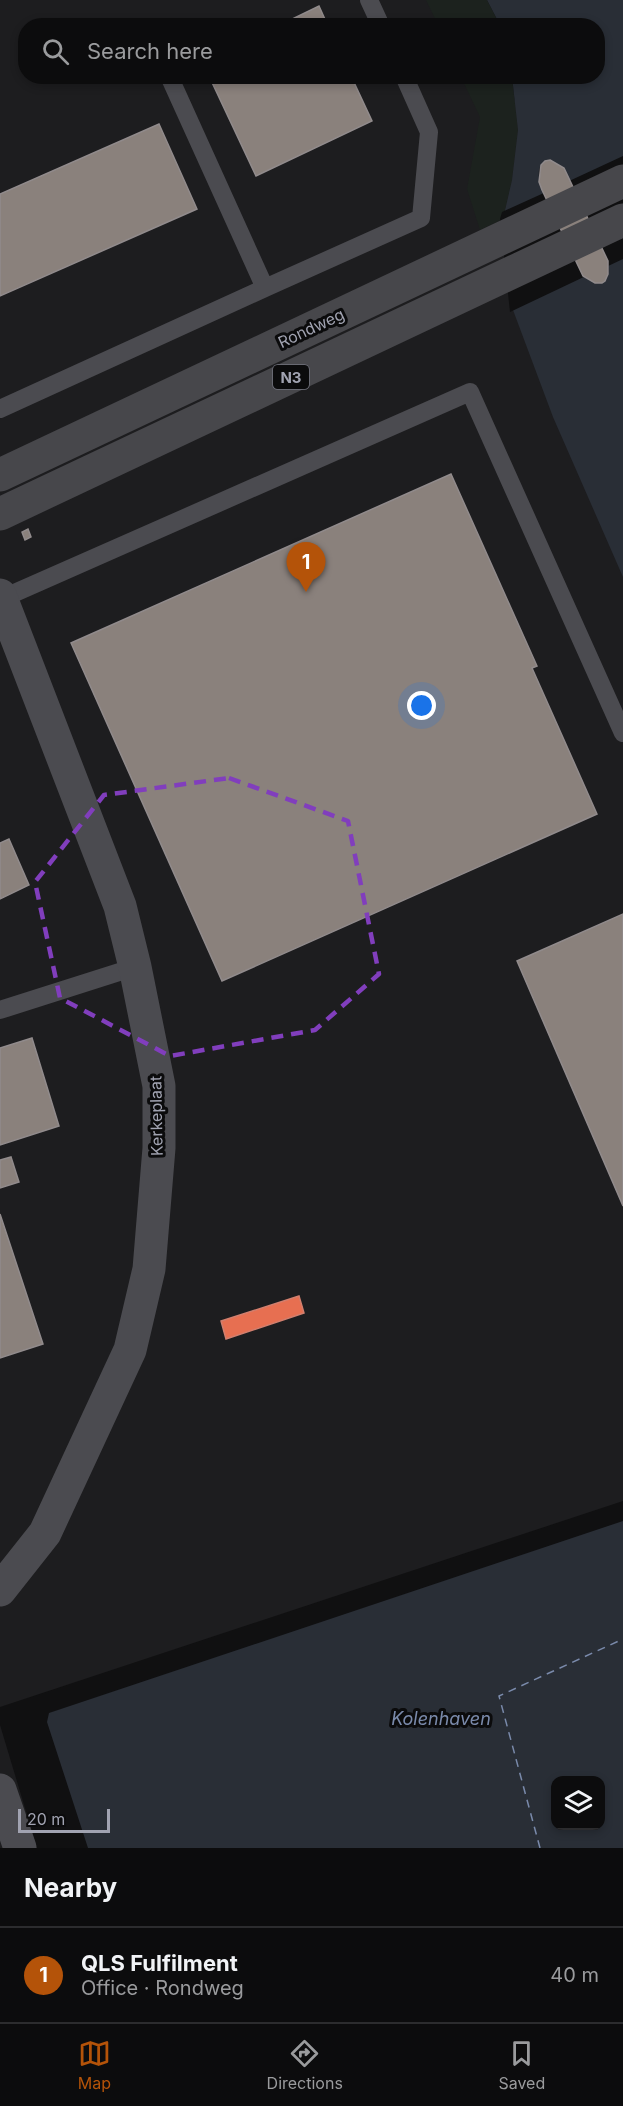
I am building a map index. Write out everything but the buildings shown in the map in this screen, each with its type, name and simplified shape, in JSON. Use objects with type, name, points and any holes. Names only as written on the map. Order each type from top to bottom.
[{"type":"main road","name":"Rondweg","points":[[0,475],[623,181]]},
{"type":"main road","name":"N3","points":[[0,514],[623,220]]},
{"type":"street","name":"Kerkeplaat","points":[[0,1590],[45,1533],[130,1350],[149,1269],[159,1148],[159,1086],[120,906],[1,597]]},
{"type":"street","points":[[0,1790],[20,1848]]},
{"type":"lane","points":[[369,0],[377,18]]},
{"type":"lane","points":[[173,84],[266,288]]},
{"type":"lane","points":[[0,409],[421,218],[429,132],[408,84]]},
{"type":"lane","points":[[1,597],[470,392],[623,733]]},
{"type":"lane","points":[[0,1010],[135,967]]},
{"type":"highlighted area","points":[[229,778],[348,821],[379,974],[315,1030],[170,1056],[60,998],[35,882],[104,795]]},
{"type":"shaded area","points":[[0,0],[478,0],[484,18],[18,18],[18,84],[509,84],[623,392],[623,1501],[0,1707]]},
{"type":"shaded area","points":[[426,0],[487,0],[496,18],[435,18]]},
{"type":"shaded area","points":[[464,84],[513,84],[518,130],[512,180],[503,219],[480,230],[467,189],[480,117]]},
{"type":"shaded area","points":[[0,1725],[37,1848],[0,1848]]},
{"type":"water","points":[[487,0],[623,0],[623,577],[553,417],[513,310],[503,219],[512,180],[518,130],[513,84],[605,84],[605,18],[496,18]],"holes":[[[550,160],[564,168],[608,260],[607,279],[596,282],[584,277],[542,190],[539,172],[545,161]]]},
{"type":"water","name":"Kolenhaven","points":[[623,1521],[623,1848],[88,1848],[47,1722],[49,1713]]},
{"type":"pier","points":[[623,156],[623,259],[606,267],[567,182]]},
{"type":"pier","points":[[546,192],[588,275],[510,312],[500,219],[502,212]]},
{"type":"ferry route","points":[[540,1848],[499,1696],[623,1639]]},
{"type":"place","name":"QLS Fulfilment","points":[[306,592]]}]
